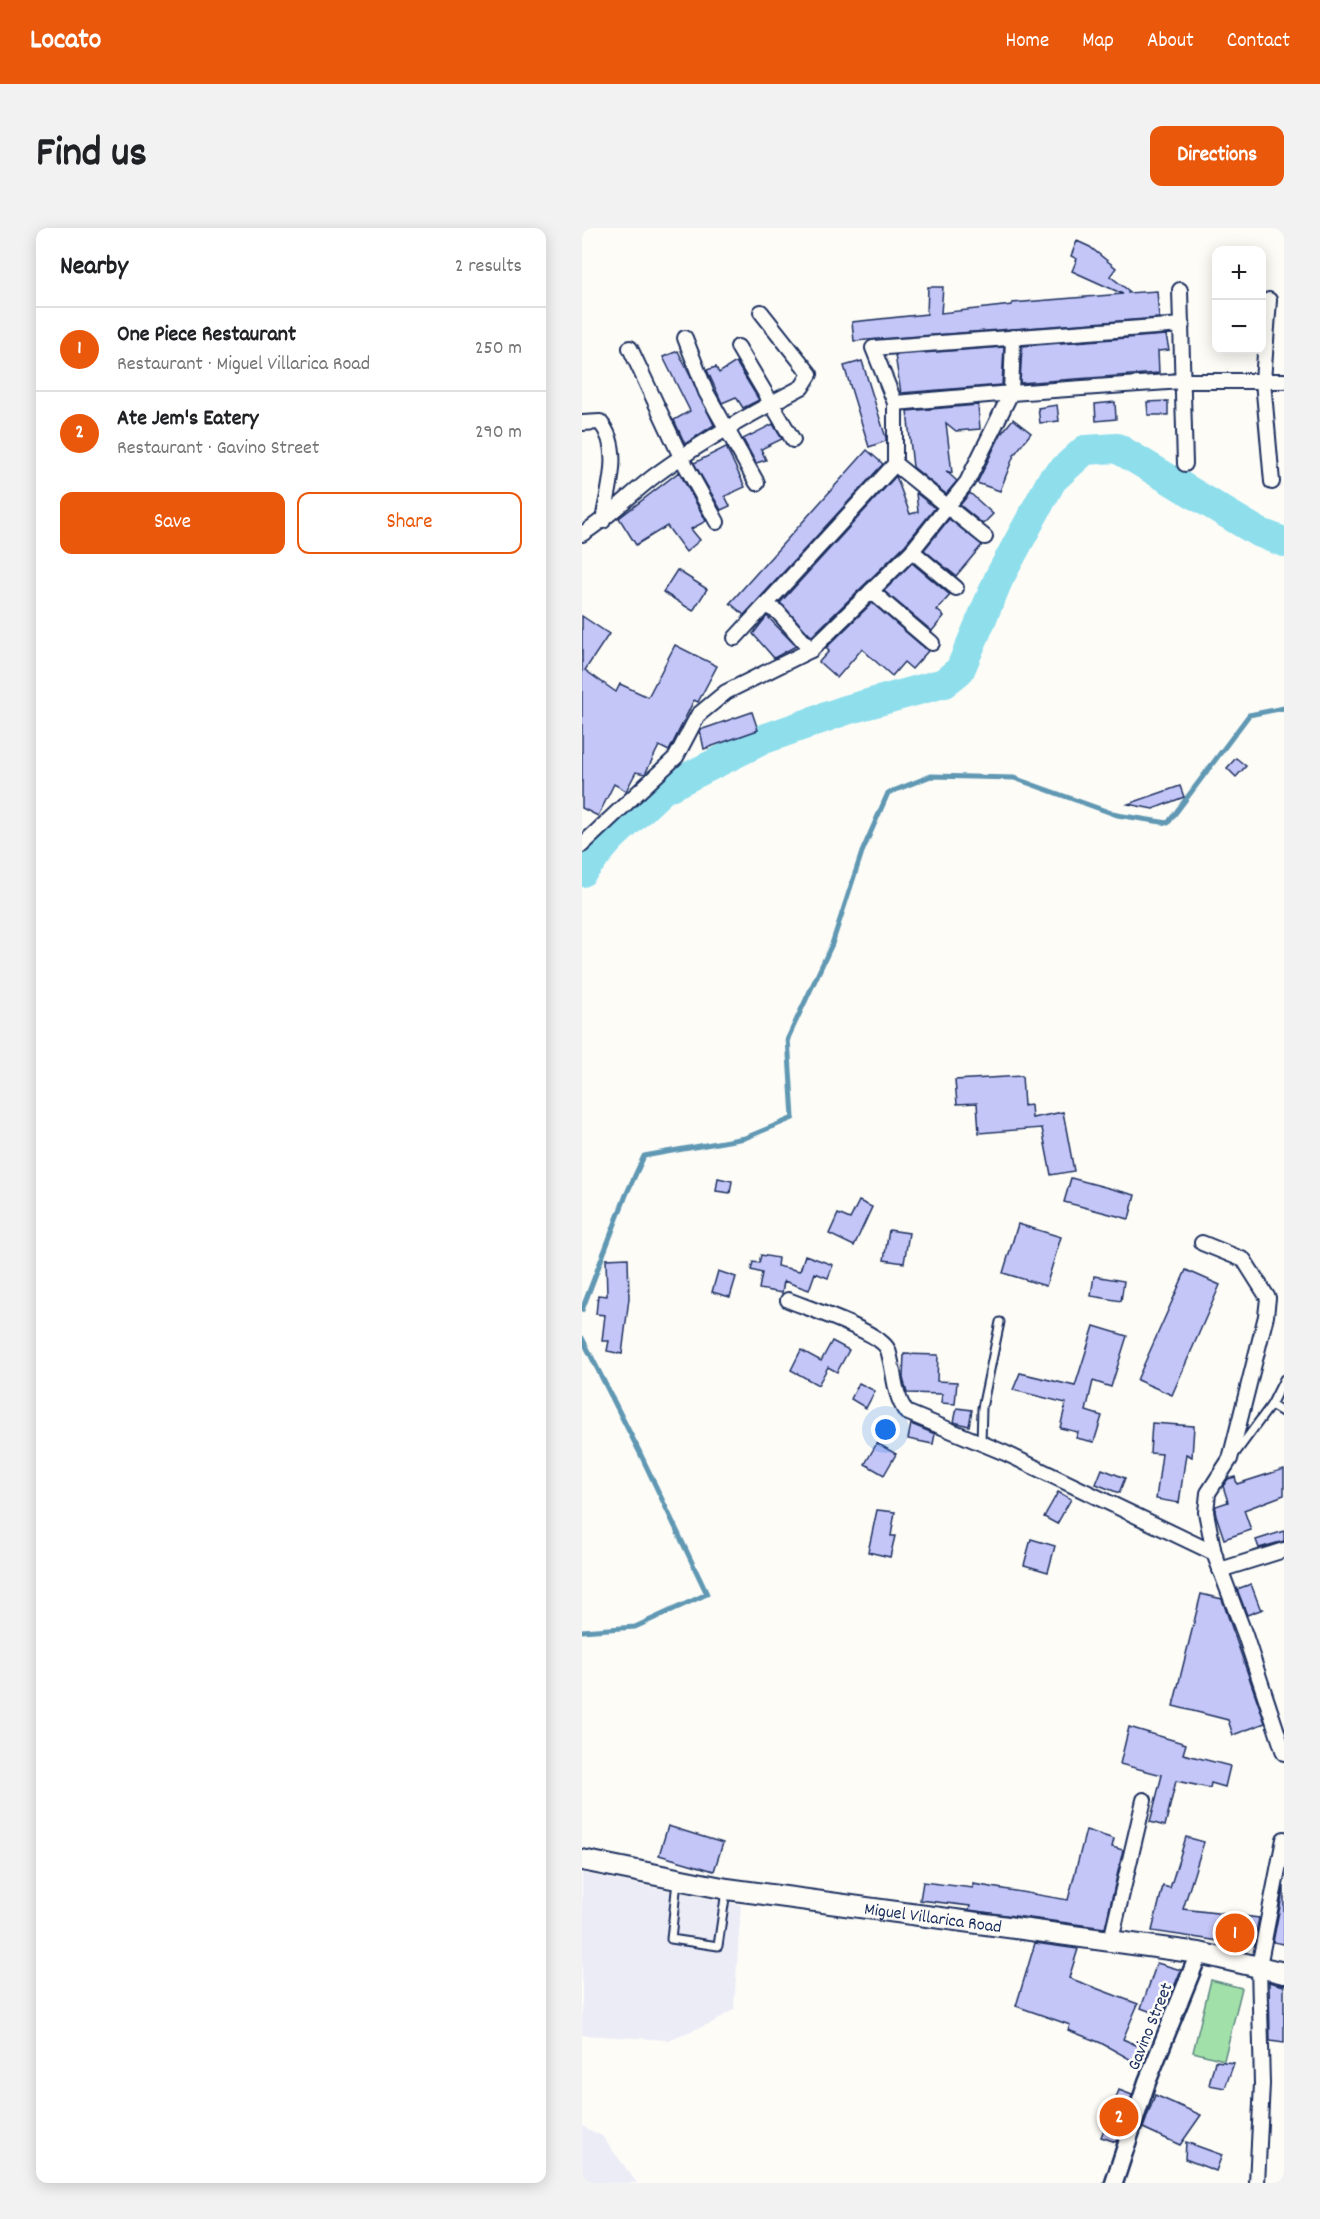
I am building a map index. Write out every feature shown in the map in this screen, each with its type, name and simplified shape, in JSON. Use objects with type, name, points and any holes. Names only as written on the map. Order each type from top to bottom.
[{"type":"main road","name":"Miguel Villarica Road","points":[[582,1860],[727,1889],[1199,1953],[1284,1973]]},
{"type":"street","points":[[1180,290],[1185,464]]},
{"type":"street","points":[[1269,300],[1263,381],[1272,482]]},
{"type":"street","points":[[582,534],[603,521],[651,478],[681,457],[802,387],[810,374],[761,312]]},
{"type":"street","points":[[735,638],[767,606],[895,464],[895,403],[873,348],[1182,325]]},
{"type":"street","points":[[582,845],[662,773],[676,757],[698,715],[726,692],[811,650],[912,550],[950,507],[967,482],[1011,393],[1012,337]]},
{"type":"street","points":[[685,338],[706,392],[757,483]]},
{"type":"street","points":[[738,347],[793,440]]},
{"type":"street","points":[[630,348],[681,457],[717,522]]},
{"type":"street","points":[[895,403],[1182,381],[1284,381]]},
{"type":"street","points":[[582,423],[600,422],[608,432],[613,453],[603,521]]},
{"type":"street","points":[[895,464],[985,537]]},
{"type":"street","points":[[912,550],[956,588]]},
{"type":"street","points":[[871,591],[932,643]]},
{"type":"street","points":[[767,606],[778,612],[811,650]]},
{"type":"street","points":[[1202,1243],[1244,1260],[1268,1298],[1266,1316],[1230,1460],[1213,1483],[1206,1502],[1214,1553],[1245,1635],[1284,1753]]},
{"type":"street","points":[[788,1300],[863,1330],[886,1346],[893,1368],[897,1398],[906,1412],[981,1443],[1214,1553]]},
{"type":"street","points":[[1220,1570],[1284,1550]]},
{"type":"street","points":[[1111,1940],[1144,1800]]},
{"type":"street","points":[[1257,2183],[1262,2084],[1258,1966],[1284,1839]]},
{"type":"street","name":"Gavino Street","points":[[1114,2183],[1147,2082],[1199,1953]]},
{"type":"lane","points":[[981,1443],[982,1408],[1000,1322]]},
{"type":"lane","points":[[1230,1460],[1271,1405],[1284,1379]]},
{"type":"lane","points":[[1271,1405],[1284,1413]]},
{"type":"lane","points":[[677,1879],[671,1939],[718,1946],[727,1889]]},
{"type":"shaded area","points":[[582,1873],[741,1905],[734,2009],[714,2022],[668,2040],[582,2035]]},
{"type":"shaded area","points":[[582,2126],[602,2136],[637,2183],[582,2183]]},
{"type":"green space","points":[[1211,1980],[1242,1988],[1224,2060],[1193,2052]]},
{"type":"building","points":[[1077,241],[1090,247],[1116,268],[1110,276],[1129,291],[1128,293],[1157,291],[1159,318],[854,341],[852,322],[927,314],[928,287],[943,287],[941,313],[1012,305],[1012,303],[1123,294],[1072,271],[1077,259],[1071,256]]},
{"type":"building","points":[[1166,335],[1169,350],[1158,351],[1159,373],[1020,383],[1022,346]]},
{"type":"building","points":[[1004,347],[1002,385],[901,393],[895,355]]},
{"type":"building","points":[[678,351],[714,425],[685,444],[674,420],[690,411],[663,357]]},
{"type":"building","points":[[862,361],[886,438],[886,441],[869,447],[844,366]]},
{"type":"building","points":[[736,362],[759,400],[743,408],[736,397],[722,403],[707,370],[716,367],[719,373]]},
{"type":"building","points":[[1168,401],[1168,415],[1148,415],[1147,402]]},
{"type":"building","points":[[1115,402],[1116,419],[1096,421],[1095,404]]},
{"type":"building","points":[[978,405],[980,429],[956,431],[946,423],[952,473],[946,471],[957,481],[946,494],[913,467],[907,411]]},
{"type":"building","points":[[1057,405],[1059,421],[1040,423],[1038,408]]},
{"type":"building","points":[[1013,419],[1031,433],[1014,455],[1000,491],[977,483],[1001,434]]},
{"type":"building","points":[[773,424],[782,439],[761,449],[766,460],[756,463],[743,439]]},
{"type":"building","points":[[726,447],[745,487],[725,496],[730,506],[721,510],[694,463]]},
{"type":"building","points":[[867,450],[883,464],[744,615],[730,603]]},
{"type":"building","points":[[679,472],[706,521],[691,529],[700,540],[686,552],[667,526],[636,545],[619,518]]},
{"type":"building","points":[[896,476],[910,514],[918,512],[916,493],[935,508],[905,545],[812,636],[810,635],[780,603]]},
{"type":"building","points":[[970,493],[993,514],[983,524],[960,505]]},
{"type":"building","points":[[949,519],[982,545],[956,576],[924,550]]},
{"type":"building","points":[[912,563],[950,595],[937,610],[944,616],[932,631],[884,591]]},
{"type":"building","points":[[677,570],[707,589],[693,611],[663,592]]},
{"type":"building","points":[[872,603],[928,651],[912,669],[904,662],[892,676],[862,649],[837,678],[819,662],[829,651],[826,648]]},
{"type":"building","points":[[582,616],[609,634],[585,670],[616,692],[620,684],[648,697],[675,645],[717,666],[698,702],[694,700],[669,751],[659,746],[645,774],[636,772],[626,791],[614,784],[598,816],[582,808]]},
{"type":"building","points":[[767,616],[796,646],[774,658],[753,634]]},
{"type":"building","points":[[752,712],[758,730],[704,749],[700,730]]},
{"type":"building","points":[[1236,758],[1246,766],[1236,777],[1227,768]]},
{"type":"building","points":[[1180,786],[1184,797],[1153,809],[1128,804]]},
{"type":"building","points":[[1022,1076],[1024,1106],[1031,1105],[1032,1118],[1063,1112],[1074,1171],[1051,1175],[1042,1128],[979,1133],[977,1103],[957,1104],[955,1080]]},
{"type":"building","points":[[718,1178],[732,1181],[730,1193],[716,1191]]},
{"type":"building","points":[[1071,1178],[1135,1195],[1129,1219],[1064,1202]]},
{"type":"building","points":[[859,1201],[872,1207],[854,1246],[829,1234],[838,1214],[850,1219]]},
{"type":"building","points":[[1018,1224],[1061,1237],[1046,1286],[1003,1273]]},
{"type":"building","points":[[889,1230],[909,1233],[904,1263],[884,1260]]},
{"type":"building","points":[[761,1255],[778,1258],[777,1266],[800,1271],[805,1255],[833,1265],[828,1278],[815,1273],[809,1290],[784,1281],[782,1293],[759,1289],[762,1273],[751,1270],[753,1262],[759,1263]]},
{"type":"building","points":[[628,1258],[629,1298],[622,1354],[607,1351],[609,1341],[602,1341],[605,1315],[596,1314],[598,1295],[607,1296],[606,1259]]},
{"type":"building","points":[[1186,1270],[1220,1285],[1172,1395],[1137,1380]]},
{"type":"building","points":[[718,1271],[736,1277],[730,1297],[712,1292]]},
{"type":"building","points":[[1094,1276],[1124,1281],[1121,1301],[1091,1296]]},
{"type":"building","points":[[1094,1326],[1127,1336],[1111,1387],[1093,1381],[1086,1411],[1102,1416],[1094,1442],[1076,1438],[1078,1432],[1060,1428],[1066,1403],[1013,1390],[1020,1373],[1075,1386]]},
{"type":"building","points":[[832,1341],[849,1350],[837,1372],[828,1367],[818,1385],[791,1370],[801,1350],[821,1361]]},
{"type":"building","points":[[904,1354],[938,1355],[937,1381],[957,1382],[955,1404],[941,1403],[942,1394],[907,1393],[903,1378]]},
{"type":"building","points":[[859,1383],[875,1391],[866,1408],[851,1399]]},
{"type":"building","points":[[957,1408],[972,1410],[969,1426],[954,1422]]},
{"type":"building","points":[[1152,1423],[1194,1426],[1192,1457],[1186,1454],[1179,1503],[1156,1499],[1162,1454],[1150,1453]]},
{"type":"building","points":[[911,1424],[935,1434],[933,1444],[908,1439]]},
{"type":"building","points":[[877,1443],[896,1454],[884,1475],[865,1464]]},
{"type":"building","points":[[1102,1469],[1125,1478],[1119,1493],[1096,1484]]},
{"type":"building","points":[[1284,1469],[1284,1495],[1244,1510],[1251,1530],[1224,1539],[1215,1512],[1216,1506],[1228,1502],[1223,1486],[1228,1479],[1235,1477],[1237,1484]]},
{"type":"building","points":[[1058,1492],[1071,1499],[1057,1524],[1044,1517]]},
{"type":"building","points":[[877,1510],[895,1512],[891,1536],[895,1536],[890,1557],[868,1552]]},
{"type":"building","points":[[1284,1531],[1284,1541],[1259,1548],[1256,1540]]},
{"type":"building","points":[[1031,1539],[1055,1546],[1048,1572],[1024,1565]]},
{"type":"building","points":[[1251,1584],[1260,1608],[1263,1609],[1247,1615],[1237,1589]]},
{"type":"building","points":[[1201,1594],[1222,1599],[1265,1723],[1233,1735],[1228,1720],[1173,1706]]},
{"type":"building","points":[[1129,1727],[1186,1744],[1183,1754],[1230,1766],[1225,1787],[1211,1783],[1210,1788],[1176,1781],[1165,1826],[1150,1822],[1162,1775],[1120,1764]]},
{"type":"building","points":[[668,1826],[723,1843],[714,1871],[659,1855]]},
{"type":"building","points":[[1086,1830],[1114,1839],[1112,1847],[1123,1850],[1105,1928],[969,1910],[970,1906],[920,1900],[923,1882],[973,1888],[973,1884],[1068,1900]]},
{"type":"building","points":[[1186,1837],[1204,1842],[1183,1909],[1259,1918],[1255,1938],[1247,1937],[1246,1948],[1222,1946],[1219,1945],[1219,1941],[1152,1931],[1163,1886],[1170,1888]]},
{"type":"building","points":[[1284,1886],[1284,1944],[1273,1942]]},
{"type":"building","points":[[1035,1943],[1078,1949],[1069,1978],[1138,2004],[1123,2039],[1147,2050],[1142,2066],[1101,2043],[1068,2030],[1070,2025],[1016,2006]]},
{"type":"building","points":[[1157,1963],[1181,1970],[1162,2016],[1141,2008]]},
{"type":"building","points":[[1269,1982],[1284,1986],[1284,2043],[1270,2041]]},
{"type":"building","points":[[1215,2061],[1234,2063],[1225,2088],[1209,2085]]},
{"type":"building","points":[[1119,2090],[1132,2095],[1116,2142],[1101,2137]]},
{"type":"building","points":[[1155,2095],[1201,2115],[1180,2145],[1143,2128]]},
{"type":"building","points":[[1186,2142],[1222,2155],[1216,2171],[1185,2159]]},
{"type":"waterway","points":[[582,872],[610,839],[662,790],[764,739],[846,710],[944,683],[960,670],[999,578],[1052,480],[1085,450],[1117,448],[1258,532],[1284,542]]},
{"type":"waterway","points":[[582,1310],[626,1195],[644,1156],[745,1138],[793,1118],[788,1038],[832,944],[862,852],[888,793],[931,776],[1014,778],[1117,815],[1168,823],[1249,715],[1284,708]]},
{"type":"waterway","points":[[582,1338],[707,1594],[635,1627],[582,1631]]},
{"type":"place","name":"One Piece Restaurant","points":[[1235,1933]]},
{"type":"place","name":"Ate Jem's Eatery","points":[[1119,2117]]}]
